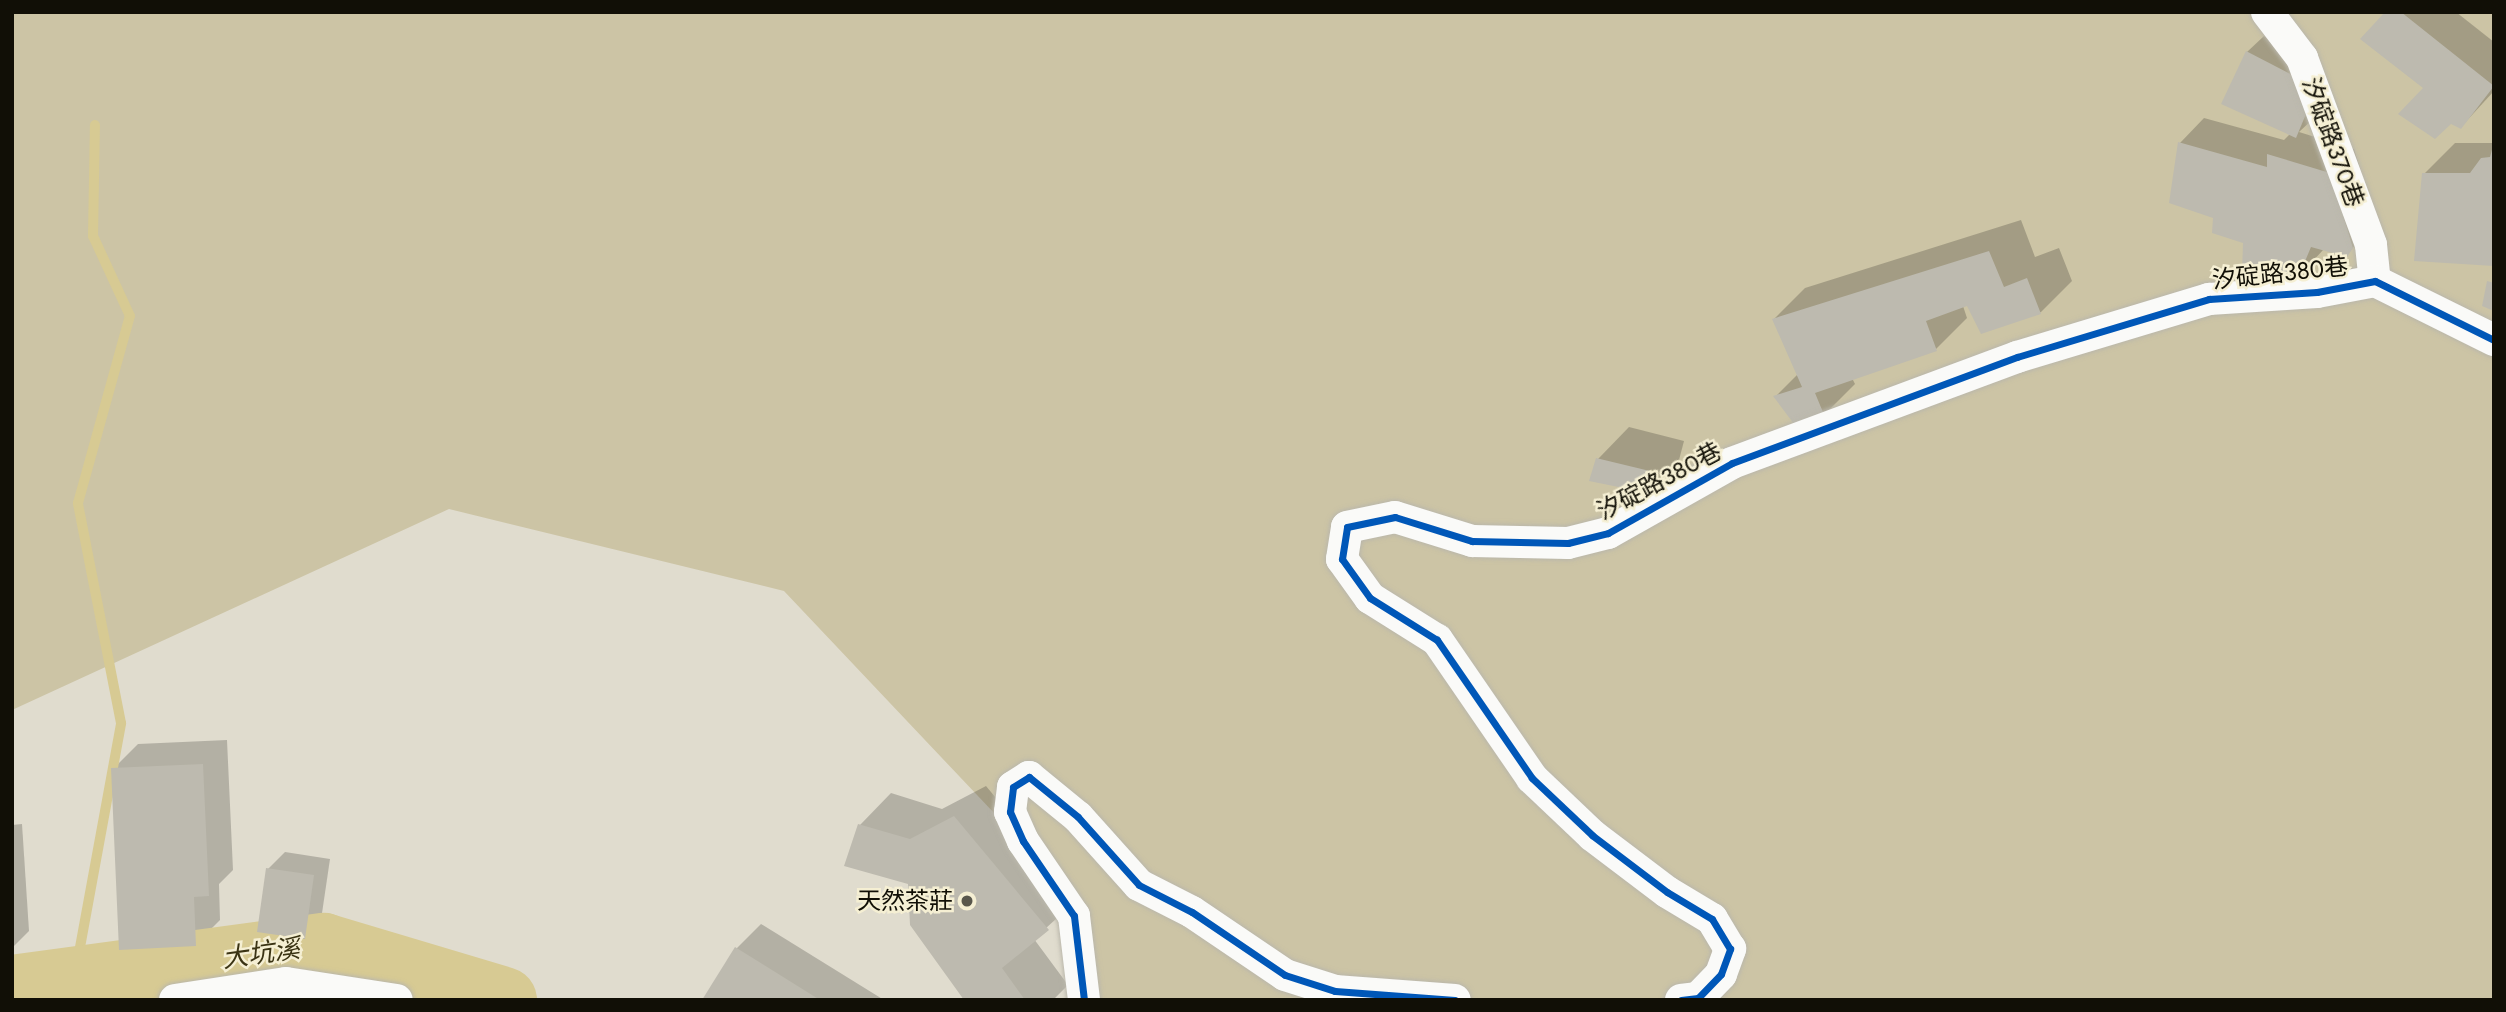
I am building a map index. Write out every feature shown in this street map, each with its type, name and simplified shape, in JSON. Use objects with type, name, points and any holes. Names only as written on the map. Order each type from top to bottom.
[{"type":"street","name":"汐碇路370巷","points":[[2267,12],[2302,58],[2371,245],[2375,282]]},
{"type":"street","name":"汐碇路380巷","points":[[1681,1000],[1698,998],[1721,974],[1730,949],[1712,919],[1667,892],[1592,835],[1532,778],[1437,640],[1370,598],[1342,559],[1347,527],[1395,517],[1472,541],[1568,543],[1608,533],[1732,463],[2017,357],[2209,299],[2317,292],[2375,282],[2494,340]]},
{"type":"street","points":[[1084,1000],[1074,916],[1023,841],[1010,812],[1013,787],[1029,777],[1078,817],[1139,885],[1192,912],[1285,975],[1335,991],[1454,1000]]},
{"type":"street","points":[[175,1000],[286,983],[397,1000]]},
{"type":"shaded area","points":[[12,12],[2494,12],[2494,1000],[1100,1000],[1047,869],[784,591],[449,509],[12,710]]},
{"type":"building","points":[[2385,12],[2401,12],[2494,86],[2461,129],[2451,124],[2435,139],[2398,114],[2423,88],[2360,39]]},
{"type":"building","points":[[2246,51],[2296,77],[2311,102],[2296,138],[2221,104]]},
{"type":"building","points":[[2178,142],[2267,167],[2267,154],[2330,173],[2353,248],[2347,257],[2311,247],[2298,278],[2242,274],[2243,243],[2212,233],[2213,218],[2169,203]]},
{"type":"building","points":[[2493,146],[2494,266],[2414,261],[2422,173],[2470,173],[2481,158],[2490,157]]},
{"type":"building","points":[[1989,251],[2004,287],[2027,278],[2041,314],[1981,334],[1967,306],[1926,321],[1937,351],[1815,393],[1825,417],[1797,428],[1773,396],[1802,387],[1772,319]]},
{"type":"building","points":[[2487,281],[2494,283],[2494,311],[2482,306]]},
{"type":"building","points":[[1596,458],[1654,472],[1648,493],[1589,481]]},
{"type":"building","points":[[203,764],[209,896],[194,897],[196,946],[119,950],[111,768]]},
{"type":"building","name":"天然茶莊","points":[[954,816],[1049,930],[1002,968],[1025,1000],[964,1000],[910,925],[908,884],[844,866],[858,824],[910,839]]},
{"type":"building","points":[[266,868],[314,875],[305,939],[257,932]]},
{"type":"building","points":[[735,947],[820,1000],[702,1000]]},
{"type":"waterway","points":[[74,980],[121,723],[78,503],[130,316],[93,236],[95,125]]},
{"type":"waterway","name":"大坑溪","points":[[12,988],[324,946],[504,1000]]},
{"type":"cycle path","points":[[1681,1000],[1698,998],[1721,974],[1730,949],[1712,919],[1667,892],[1592,835],[1532,778],[1437,640],[1370,598],[1342,559],[1347,527],[1395,517],[1472,541],[1568,543],[1608,533],[1732,463],[2017,357],[2209,299],[2317,292],[2375,281],[2494,340]]},
{"type":"cycle path","points":[[1084,1000],[1074,916],[1023,841],[1010,812],[1013,787],[1029,777],[1078,817],[1139,885],[1192,912],[1285,975],[1335,991],[1455,1000]]},
{"type":"place","name":"天然茶莊","points":[[967,901]]}]
